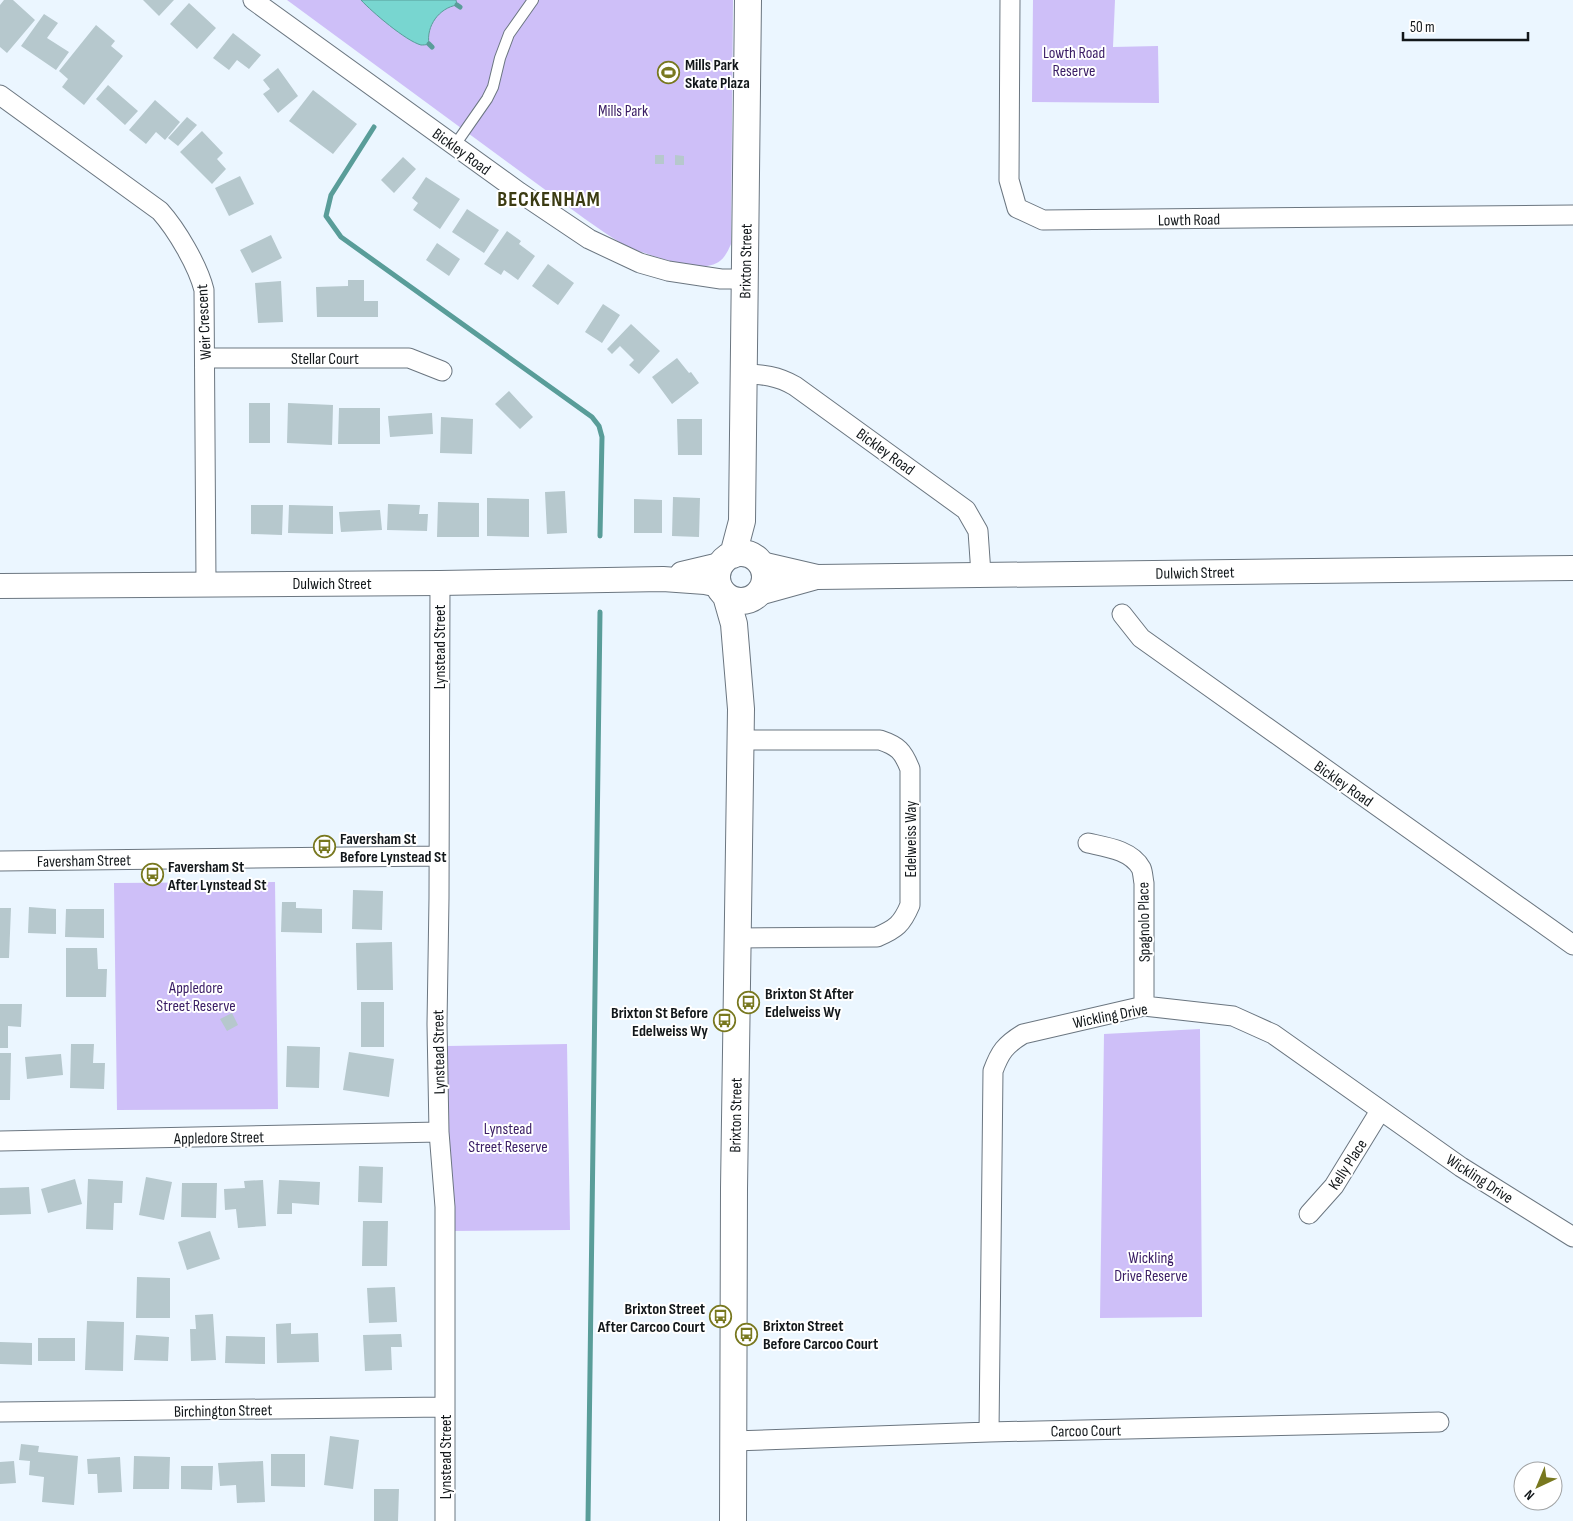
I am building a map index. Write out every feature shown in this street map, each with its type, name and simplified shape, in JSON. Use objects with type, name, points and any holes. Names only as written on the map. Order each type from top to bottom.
[{"type":"main road","name":"Brixton Street","points":[[733,1521],[741,709],[734,624],[736,571],[742,522],[748,0]]},
{"type":"main road","name":"Brixton Street","points":[[736,571],[765,579],[763,586],[756,595],[749,622],[748,669],[741,709]]},
{"type":"main road","points":[[736,571],[738,601],[756,595]]},
{"type":"street","name":"Bickley Road","points":[[253,0],[519,192],[589,239],[619,255],[640,263],[682,274],[744,280]]},
{"type":"street","name":"Lowth Road","points":[[1010,0],[1009,180],[1017,208],[1043,220],[1573,215]]},
{"type":"street","name":"Weir Crescent","points":[[0,95],[160,211],[170,222],[201,277],[204,290],[206,583]]},
{"type":"street","name":"Stellar Court","points":[[205,358],[409,358],[442,372]]},
{"type":"street","name":"Bickley Road","points":[[743,374],[759,374],[782,378],[966,510],[978,531],[981,574]]},
{"type":"street","name":"Dulwich Street","points":[[0,586],[206,583],[440,583],[663,579],[705,582],[736,571],[817,576],[1573,568]]},
{"type":"street","name":"Dulwich Street","points":[[756,595],[817,576]]},
{"type":"street","name":"Lynstead Street","points":[[440,583],[436,1024],[439,1132],[445,1207],[444,1521]]},
{"type":"street","name":"Bickley Road","points":[[1122,614],[1141,638],[1573,945]]},
{"type":"street","name":"Edelweiss Way","points":[[738,938],[877,937],[891,931],[903,920],[910,905],[910,768],[905,756],[895,745],[880,740],[740,740]]},
{"type":"street","name":"Spagnolo Place","points":[[1088,843],[1118,850],[1130,857],[1141,868],[1144,883],[1144,1006]]},
{"type":"street","name":"Faversham Street","points":[[0,861],[439,856]]},
{"type":"street","name":"Wickling Drive","points":[[989,1432],[993,1071],[1000,1054],[1010,1042],[1022,1034],[1144,1006],[1233,1016],[1273,1034],[1461,1167],[1573,1237]]},
{"type":"street","name":"Kelly Place","points":[[1309,1214],[1334,1186],[1380,1111]]},
{"type":"street","name":"Appledore Street","points":[[0,1141],[439,1132]]},
{"type":"street","name":"Birchington Street","points":[[0,1412],[445,1408]]},
{"type":"street","name":"Carcoo Court","points":[[733,1441],[989,1432],[1439,1422]]},
{"type":"lane","points":[[454,145],[487,100],[493,87],[500,58],[509,34],[533,0]]},
{"type":"green space","name":"Mills Park","points":[[287,0],[733,0],[731,244],[727,252],[716,263],[699,266],[664,259],[621,243],[585,219]]},
{"type":"green space","name":"Lowth Road Reserve","points":[[1033,0],[1115,0],[1113,47],[1158,46],[1159,103],[1032,102]]},
{"type":"green space","name":"Appledore Street Reserve","points":[[275,882],[278,1109],[117,1110],[114,883]]},
{"type":"green space","name":"Wickling Drive Reserve","points":[[1200,1029],[1202,1317],[1100,1318],[1104,1034]]},
{"type":"green space","name":"Lynstead Street Reserve","points":[[567,1044],[570,1230],[450,1231],[447,1046]]},
{"type":"shaded area","points":[[361,0],[456,0],[457,5],[439,14],[430,31],[429,44],[421,45],[398,32]]},
{"type":"building","points":[[4,0],[13,0],[35,20],[7,53],[0,47],[0,5]]},
{"type":"building","points":[[143,0],[174,0],[159,16]]},
{"type":"building","points":[[189,3],[216,28],[197,49],[170,24]]},
{"type":"building","points":[[44,14],[58,23],[47,38],[69,52],[56,70],[21,46]]},
{"type":"building","points":[[96,25],[115,41],[111,46],[123,56],[84,105],[62,87],[68,79],[59,71]]},
{"type":"building","points":[[233,33],[261,55],[249,69],[237,60],[229,70],[213,58]]},
{"type":"building","points":[[278,68],[298,96],[278,113],[263,94],[270,89],[263,80]]},
{"type":"building","points":[[108,85],[138,111],[125,125],[96,99]]},
{"type":"building","points":[[313,90],[357,124],[333,154],[289,121]]},
{"type":"building","points":[[155,100],[180,122],[165,140],[156,132],[146,144],[129,130]]},
{"type":"building","points":[[187,117],[197,125],[178,146],[168,138]]},
{"type":"building","points":[[202,131],[223,153],[217,159],[226,169],[212,184],[180,152]]},
{"type":"building","points":[[655,155],[664,155],[664,164],[655,164]]},
{"type":"building","points":[[675,155],[684,156],[684,165],[675,165]]},
{"type":"building","points":[[403,157],[416,169],[394,193],[381,180]]},
{"type":"building","points":[[240,176],[254,204],[229,216],[215,188]]},
{"type":"building","points":[[426,177],[460,199],[440,229],[413,210],[418,203],[412,198]]},
{"type":"building","points":[[467,209],[499,230],[484,253],[452,232]]},
{"type":"building","points":[[507,231],[521,241],[519,244],[535,256],[518,280],[504,270],[501,275],[484,264]]},
{"type":"building","points":[[271,235],[282,258],[252,273],[240,250]]},
{"type":"building","points":[[437,243],[460,259],[449,276],[426,260]]},
{"type":"building","points":[[548,264],[574,283],[558,305],[532,286]]},
{"type":"building","points":[[348,280],[364,280],[364,301],[378,301],[378,317],[317,317],[316,287],[348,286]]},
{"type":"building","points":[[281,281],[283,322],[258,323],[255,283]]},
{"type":"building","points":[[603,304],[620,315],[602,343],[585,332]]},
{"type":"building","points":[[631,324],[660,351],[639,374],[629,365],[634,360],[620,346],[612,354],[607,349]]},
{"type":"building","points":[[677,358],[699,383],[672,404],[652,377]]},
{"type":"building","points":[[509,391],[533,417],[520,429],[495,404]]},
{"type":"building","points":[[249,403],[270,403],[270,443],[249,443]]},
{"type":"building","points":[[288,403],[333,405],[332,445],[287,443]]},
{"type":"building","points":[[339,408],[380,408],[380,444],[338,444]]},
{"type":"building","points":[[432,413],[433,434],[390,437],[388,416]]},
{"type":"building","points":[[441,417],[473,419],[472,454],[440,453]]},
{"type":"building","points":[[677,419],[702,419],[702,455],[678,455]]},
{"type":"building","points":[[565,491],[567,533],[547,534],[545,492]]},
{"type":"building","points":[[673,497],[700,498],[699,537],[672,536]]},
{"type":"building","points":[[487,498],[529,499],[529,537],[487,536]]},
{"type":"building","points":[[634,499],[662,500],[662,533],[634,533]]},
{"type":"building","points":[[438,502],[479,503],[479,537],[437,537]]},
{"type":"building","points":[[388,504],[420,505],[419,514],[428,514],[427,531],[387,530]]},
{"type":"building","points":[[251,505],[283,505],[282,535],[251,534]]},
{"type":"building","points":[[289,505],[333,506],[333,534],[288,533]]},
{"type":"building","points":[[380,510],[382,530],[341,532],[339,512]]},
{"type":"building","points":[[353,890],[383,891],[382,930],[352,929]]},
{"type":"building","points":[[282,902],[296,902],[296,908],[322,909],[322,933],[281,932]]},
{"type":"building","points":[[29,907],[56,909],[56,934],[28,933]]},
{"type":"building","points":[[0,908],[11,908],[9,958],[0,958]]},
{"type":"building","points":[[66,909],[104,909],[104,938],[65,937]]},
{"type":"building","points":[[392,942],[393,990],[357,990],[356,943]]},
{"type":"building","points":[[66,948],[97,948],[98,969],[107,969],[106,997],[66,997]]},
{"type":"building","points":[[361,1002],[384,1002],[384,1047],[361,1047]]},
{"type":"building","points":[[0,1004],[22,1004],[21,1027],[8,1026],[8,1048],[0,1048]]},
{"type":"building","points":[[232,1013],[238,1025],[227,1031],[220,1019]]},
{"type":"building","points":[[71,1044],[94,1044],[93,1063],[105,1063],[104,1089],[70,1088]]},
{"type":"building","points":[[287,1046],[320,1047],[319,1088],[286,1087]]},
{"type":"building","points":[[349,1052],[394,1059],[389,1097],[343,1090]]},
{"type":"building","points":[[0,1053],[11,1053],[10,1100],[0,1100]]},
{"type":"building","points":[[61,1054],[63,1075],[27,1079],[25,1057]]},
{"type":"building","points":[[359,1166],[383,1167],[382,1203],[358,1202]]},
{"type":"building","points":[[146,1177],[172,1182],[164,1220],[139,1215]]},
{"type":"building","points":[[75,1179],[82,1204],[48,1213],[41,1189]]},
{"type":"building","points":[[88,1179],[123,1181],[122,1203],[114,1203],[113,1230],[86,1229]]},
{"type":"building","points":[[263,1180],[266,1226],[238,1228],[236,1209],[225,1210],[224,1189],[245,1188],[244,1181]]},
{"type":"building","points":[[279,1180],[320,1182],[319,1205],[292,1203],[292,1214],[277,1214]]},
{"type":"building","points":[[182,1183],[217,1183],[216,1218],[181,1217]]},
{"type":"building","points":[[29,1187],[31,1214],[0,1215],[0,1188]]},
{"type":"building","points":[[363,1221],[388,1221],[387,1266],[362,1266]]},
{"type":"building","points":[[210,1231],[220,1259],[187,1270],[178,1242]]},
{"type":"building","points":[[137,1277],[170,1278],[170,1318],[136,1318]]},
{"type":"building","points":[[395,1287],[397,1322],[369,1323],[367,1288]]},
{"type":"building","points":[[213,1314],[216,1360],[191,1361],[190,1329],[196,1329],[195,1315]]},
{"type":"building","points":[[87,1321],[124,1322],[123,1371],[85,1370]]},
{"type":"building","points":[[291,1323],[291,1334],[318,1333],[319,1362],[277,1363],[276,1324]]},
{"type":"building","points":[[401,1334],[402,1347],[391,1347],[392,1370],[365,1371],[363,1335]]},
{"type":"building","points":[[136,1335],[169,1337],[168,1361],[134,1360]]},
{"type":"building","points":[[226,1336],[265,1337],[265,1364],[225,1363]]},
{"type":"building","points":[[38,1338],[75,1338],[75,1361],[38,1361]]},
{"type":"building","points":[[0,1342],[32,1343],[32,1365],[0,1364]]},
{"type":"building","points":[[330,1436],[359,1440],[353,1489],[324,1485]]},
{"type":"building","points":[[21,1444],[39,1446],[38,1452],[78,1456],[74,1505],[42,1502],[44,1477],[29,1475],[30,1461],[19,1460]]},
{"type":"building","points":[[271,1454],[305,1454],[305,1487],[271,1486]]},
{"type":"building","points":[[134,1456],[170,1457],[169,1489],[133,1489]]},
{"type":"building","points":[[120,1457],[122,1492],[98,1493],[97,1474],[88,1474],[87,1459]]},
{"type":"building","points":[[14,1461],[16,1483],[0,1484],[0,1462]]},
{"type":"building","points":[[263,1461],[265,1502],[237,1503],[236,1485],[220,1486],[218,1463]]},
{"type":"building","points":[[181,1466],[213,1466],[212,1490],[181,1489]]},
{"type":"building","points":[[374,1489],[399,1489],[398,1521],[374,1521]]},
{"type":"waterway","points":[[429,44],[432,47]]},
{"type":"waterway","points":[[374,127],[331,195],[326,216],[341,237],[592,417],[599,426],[602,437],[600,536]]},
{"type":"waterway","points":[[588,1521],[600,612]]},
{"type":"place","name":"Mills Park Skate Plaza","points":[[669,73]]},
{"type":"place","name":"Faversham St Before Lynstead St","points":[[324,847]]},
{"type":"place","name":"Faversham St After Lynstead St","points":[[152,875]]},
{"type":"place","name":"Brixton St After Edelweiss Wy","points":[[749,1002]]},
{"type":"place","name":"Brixton St Before Edelweiss Wy","points":[[724,1021]]},
{"type":"place","name":"Brixton Street After Carcoo Court","points":[[721,1317]]},
{"type":"place","name":"Brixton Street Before Carcoo Court","points":[[747,1334]]},
{"type":"district","name":"BECKENHAM","points":[[549,199]]}]
